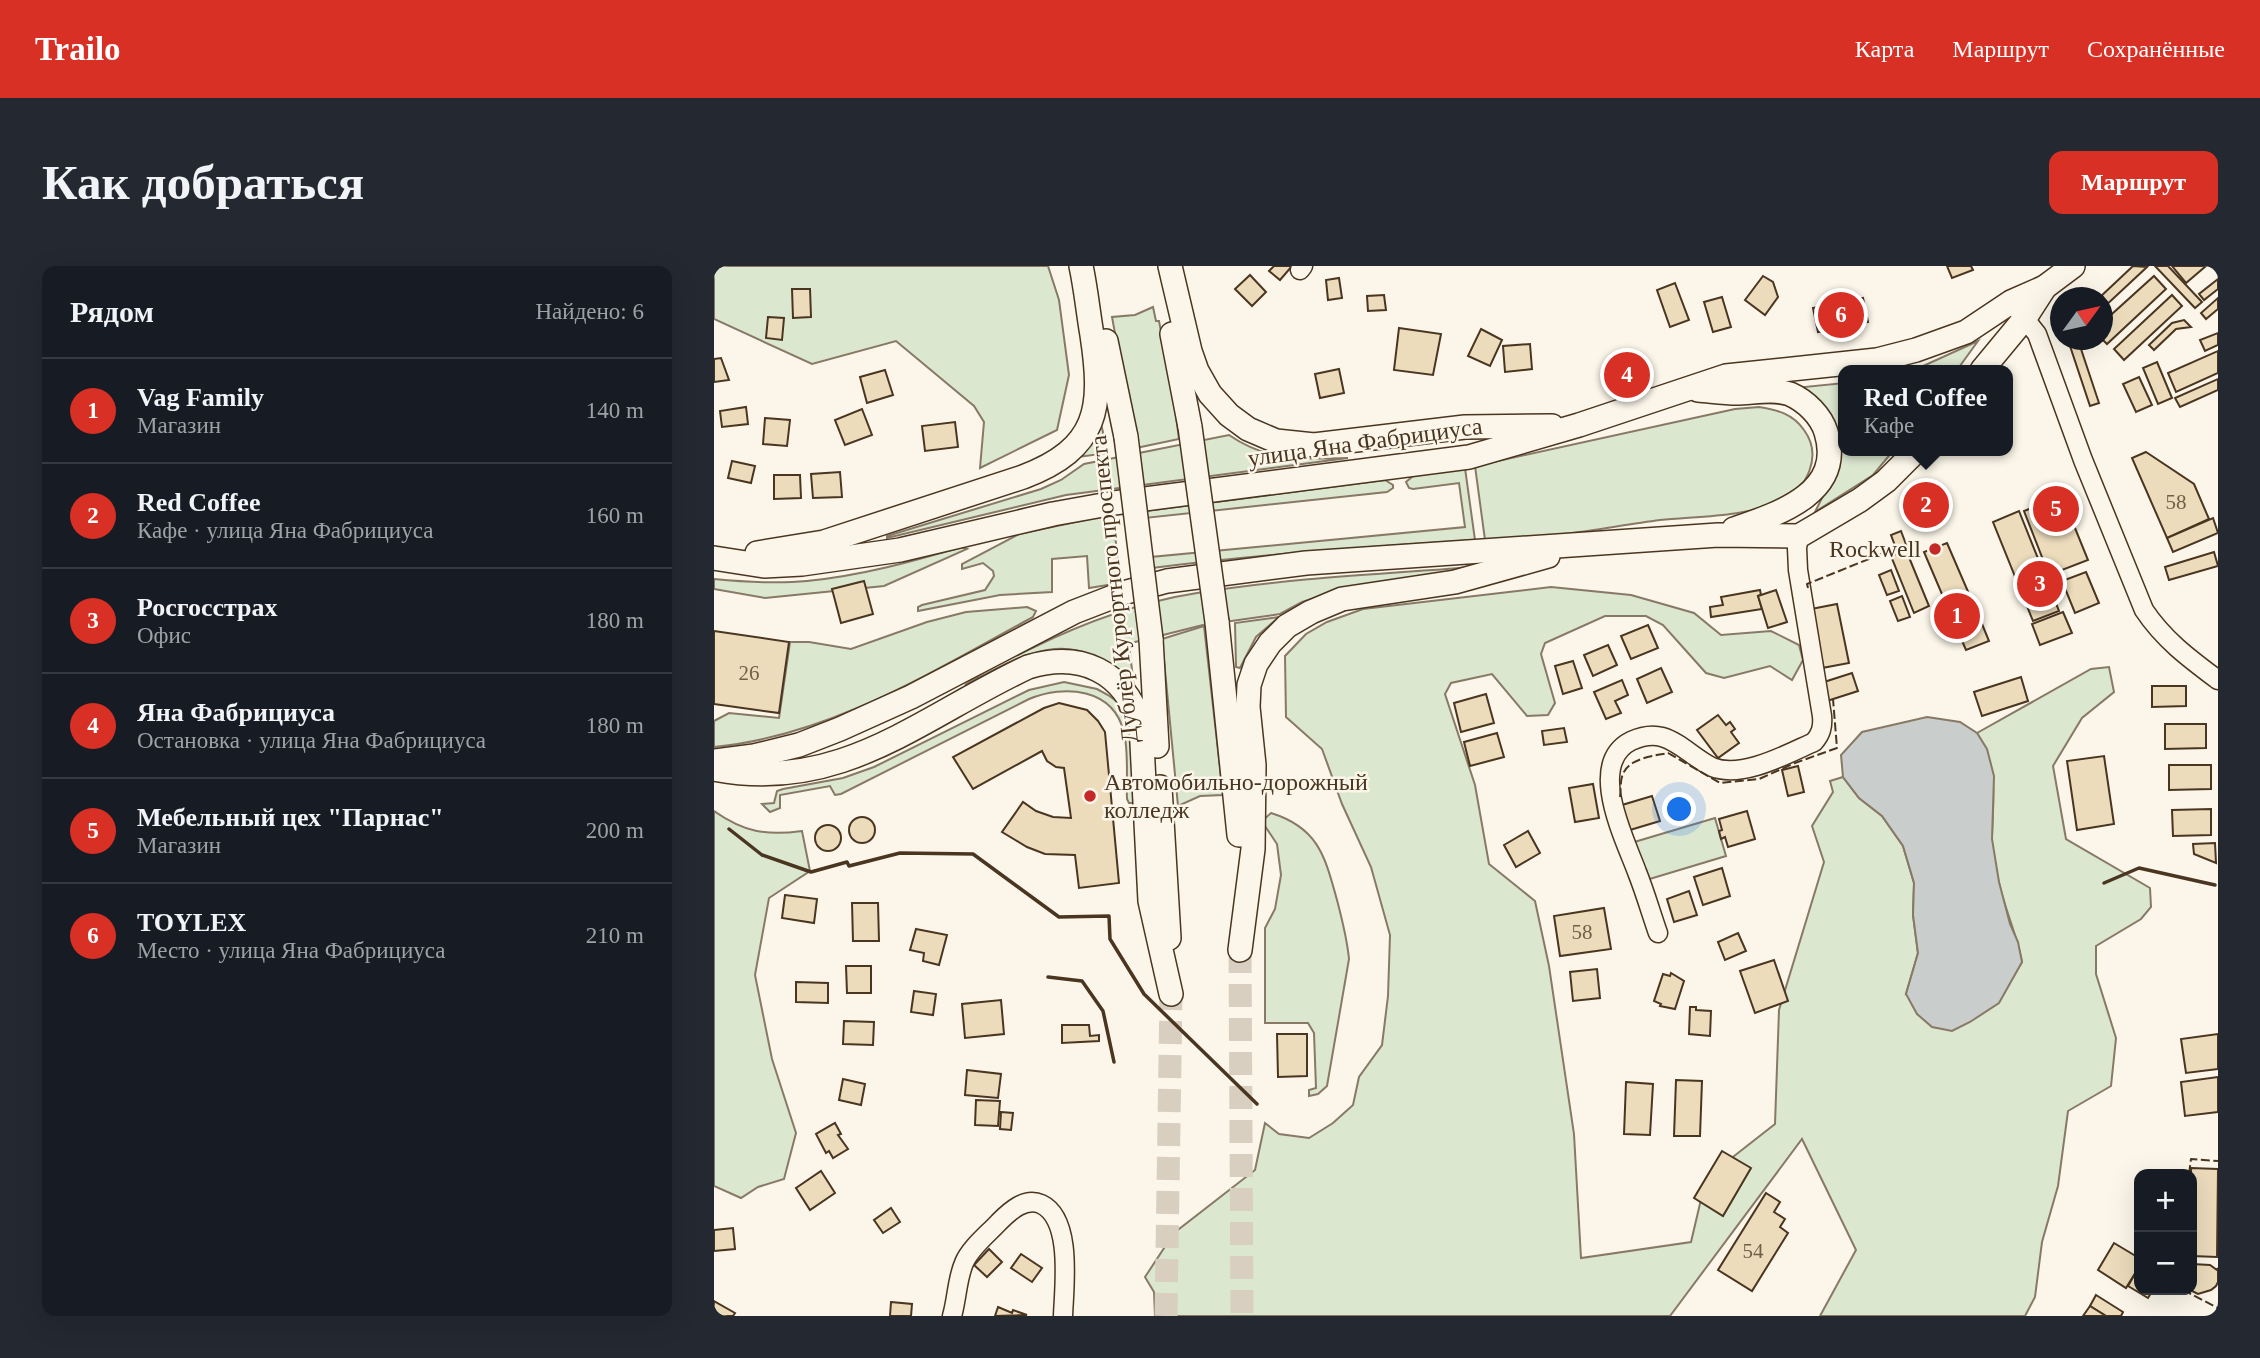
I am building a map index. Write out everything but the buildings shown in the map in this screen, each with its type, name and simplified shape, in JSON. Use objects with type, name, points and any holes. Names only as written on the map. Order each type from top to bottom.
[{"type":"main road","points":[[714,551],[759,553],[824,542],[1023,477],[1047,468],[1063,457],[1088,425],[1096,408],[1097,398],[1095,355],[1081,266]]},
{"type":"main road","name":"Дублёр Курортного проспекта","points":[[714,769],[760,776],[833,765],[873,750],[1028,667],[1060,660],[1089,665],[1107,675],[1124,691],[1142,724],[1150,901],[1171,994],[1151,639],[1126,437],[1090,266]]},
{"type":"main road","points":[[1157,266],[1190,427],[1217,622],[1240,844],[1240,950],[1253,849],[1254,765],[1248,707],[1250,685],[1256,664],[1270,643],[1287,626],[1342,599],[1455,582],[1585,546]]},
{"type":"main road","points":[[1170,266],[1190,351],[1210,394],[1229,415],[1248,429],[1276,441],[1314,445],[1465,427],[1579,425]]},
{"type":"main road","name":"улица Яна Фабрициуса","points":[[714,558],[764,566],[802,565],[900,550],[1053,514],[1114,503],[1469,457],[1579,425],[1726,376],[1877,360],[1916,350],[2018,310],[2073,266]]},
{"type":"main road","name":"улица Яна Фабрициуса","points":[[1985,365],[2018,310]]},
{"type":"main road","points":[[1692,389],[1788,394],[1802,401],[1817,415],[1830,443],[1827,470],[1807,496],[1771,516],[1718,535]]},
{"type":"main road","points":[[714,761],[799,745],[841,729],[911,697],[1074,612],[1123,593],[1167,581],[1306,563],[1718,535],[1799,536],[1869,494],[1911,456]]},
{"type":"street","points":[[2018,310],[2037,334],[2083,460],[2144,610],[2156,629],[2172,645],[2218,681]]},
{"type":"street","points":[[1658,933],[1615,819],[1610,773],[1614,756],[1621,746],[1637,738],[1659,736],[1714,768],[1757,766],[1814,742],[1820,735],[1822,716],[1798,570],[1799,536]]},
{"type":"street","points":[[952,1316],[966,1258],[1003,1218],[1028,1202],[1048,1208],[1062,1234],[1065,1266],[1063,1316]]},
{"type":"green space","points":[[714,266],[1048,266],[1059,300],[1069,375],[1057,430],[980,468],[984,422],[974,406],[896,341],[812,364],[714,319]]},
{"type":"green space","points":[[1153,307],[1156,321],[1159,321],[1179,439],[1136,448],[1112,317],[1135,315]]},
{"type":"green space","points":[[1978,341],[1961,365],[1925,365]]},
{"type":"green space","points":[[1838,384],[1838,456],[1889,456],[1873,475],[1815,512],[1837,468],[1794,388]]},
{"type":"green space","points":[[1759,407],[1790,416],[1810,440],[1812,461],[1805,480],[1790,496],[1781,501],[1737,513],[1660,520],[1565,534],[1485,540],[1475,466],[1735,409]]},
{"type":"green space","points":[[1101,424],[1108,453],[1078,457]]},
{"type":"green space","points":[[1229,435],[1258,450],[1286,457],[1348,458],[1066,495],[887,538],[1041,489],[1061,480],[1084,464]]},
{"type":"green space","points":[[1465,468],[1475,540],[1273,555],[1152,568],[1151,557],[1465,527],[1459,483],[1413,489],[1409,488],[1406,482],[1413,476]]},
{"type":"green space","points":[[1385,480],[1393,485],[1387,492],[1145,518],[1145,511]]},
{"type":"green space","points":[[1113,514],[1120,583],[1089,588],[1087,556],[1052,559],[1052,592],[1000,595],[918,611],[918,607],[922,605],[985,590],[994,576],[993,571],[983,563],[962,569],[962,564],[1019,534]]},
{"type":"green space","points":[[961,547],[967,549],[884,586],[765,598],[714,589],[714,579],[795,582],[826,579],[885,568]]},
{"type":"green space","points":[[1474,567],[1338,591],[1302,602],[1280,614],[1203,625],[1123,645],[1129,644],[1134,687],[1113,667],[1092,655],[1072,649],[1052,649],[1032,654],[965,685],[996,665],[1070,631],[1133,608],[1176,597],[1301,580]]},
{"type":"green space","points":[[1551,587],[1631,595],[1694,613],[1721,635],[1771,631],[1799,645],[1803,660],[1792,680],[1770,666],[1724,678],[1706,673],[1663,625],[1646,616],[1605,616],[1545,643],[1541,654],[1555,703],[1548,715],[1527,716],[1492,674],[1451,683],[1445,694],[1475,785],[1489,864],[1535,901],[1549,966],[1574,1134],[1581,1258],[1691,1242],[1706,1178],[1775,1124],[1779,1010],[1824,862],[1812,826],[1833,792],[1830,781],[1843,777],[1859,798],[1882,816],[1903,846],[1914,883],[1913,915],[1918,953],[1906,994],[2012,978],[2022,962],[1998,879],[1992,842],[1992,771],[1977,733],[2091,669],[2109,667],[2114,692],[2082,718],[2053,766],[2066,839],[2150,888],[2151,907],[2141,919],[2096,946],[2096,974],[2116,1038],[2111,1086],[2068,1111],[2058,1186],[2042,1242],[2035,1297],[2025,1316],[1820,1316],[1856,1250],[1802,1139],[1670,1316],[1155,1316],[1154,1292],[1145,1277],[1174,1233],[1255,1170],[1265,1123],[1279,1134],[1309,1138],[1333,1123],[1353,1105],[1359,1077],[1382,1045],[1388,996],[1390,935],[1371,867],[1342,804],[1322,749],[1286,717],[1285,656],[1306,634],[1327,622],[1363,609]]},
{"type":"green space","points":[[1027,607],[1036,611],[1033,617],[880,698],[799,730],[714,747],[714,721],[729,713],[779,718],[790,642],[809,642],[851,649],[927,622],[966,612]]},
{"type":"green space","points":[[1279,617],[1256,637],[1240,668],[1236,667],[1235,623]]},
{"type":"green space","points":[[1204,626],[1223,795],[1200,796],[1178,806],[1162,639]]},
{"type":"green space","points":[[1064,682],[1097,689],[1108,695],[1119,703],[1132,721],[1135,803],[1129,803],[1127,799],[1126,749],[1118,718],[1110,707],[1099,699],[1072,691],[1043,694],[1029,699],[841,794],[835,795],[830,786],[780,795],[780,808],[770,812],[762,804],[774,803],[777,791],[783,789],[843,778],[874,767],[1029,690]]},
{"type":"green space","points":[[714,811],[735,824],[756,831],[802,831],[810,871],[769,898],[755,975],[772,1059],[796,1133],[784,1179],[758,1187],[741,1198],[714,1186]]},
{"type":"green space","points":[[1271,813],[1300,827],[1318,846],[1333,885],[1348,951],[1349,959],[1327,1086],[1318,1094],[1309,1096],[1309,1090],[1316,1088],[1314,1033],[1308,1023],[1265,1023],[1265,928],[1275,909],[1281,875],[1277,844],[1263,820]]},
{"type":"green space","points":[[1715,818],[1726,856],[1643,881],[1631,843]]},
{"type":"shaded area","points":[[1927,717],[1960,722],[1977,733],[1987,749],[1994,776],[1992,839],[1999,882],[2022,962],[1999,1003],[1952,1031],[1932,1027],[1917,1014],[1906,994],[1918,953],[1913,915],[1914,883],[1903,846],[1882,816],[1859,798],[1843,777],[1841,755],[1862,732]]},
{"type":"tunnel","points":[[1240,950],[1242,1316]]},
{"type":"tunnel","points":[[1166,1316],[1171,994]]},
{"type":"fence","points":[[1808,588],[1807,584],[1896,548]]},
{"type":"fence","points":[[1620,797],[1621,779],[1626,769],[1636,761],[1649,757],[1668,753],[1720,783],[1759,779],[1837,748],[1833,699]]},
{"type":"fence","points":[[2190,1169],[2191,1159],[2218,1161]]},
{"type":"fence","points":[[2193,1295],[2218,1308]]},
{"type":"wall","points":[[729,829],[762,855],[811,872],[847,862],[849,866],[900,853],[973,854],[1059,917],[1109,916],[1110,939],[1144,994],[1257,1104]]},
{"type":"wall","points":[[2104,883],[2139,868],[2215,885]]},
{"type":"wall","points":[[1048,977],[1082,981],[1103,1011],[1114,1062]]},
{"type":"place","name":"TOYLEX","points":[[1841,315]]},
{"type":"place","name":"Яна Фабрициуса","points":[[1627,375]]},
{"type":"place","name":"Red Coffee","points":[[1926,505]]},
{"type":"place","name":"Мебельный цех \"Парнас\"","points":[[2056,509]]},
{"type":"place","name":"Rockwell","points":[[1935,549]]},
{"type":"place","name":"Росгосстрах","points":[[2040,584]]},
{"type":"place","name":"Vag Family","points":[[1957,616]]},
{"type":"place","name":"Автомобильно-дорожный колледж","points":[[1090,796]]}]
